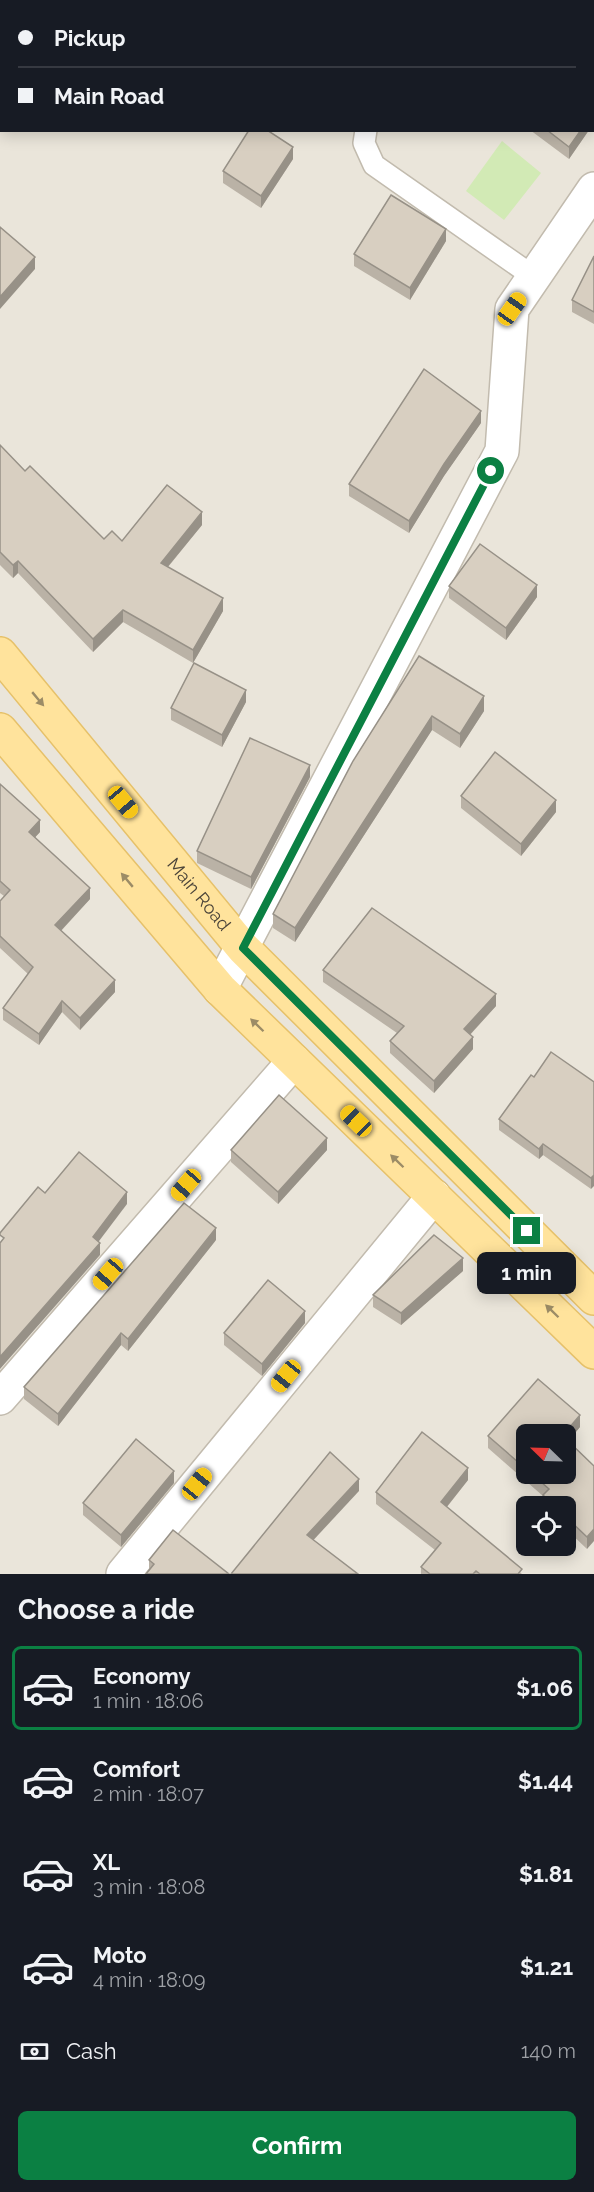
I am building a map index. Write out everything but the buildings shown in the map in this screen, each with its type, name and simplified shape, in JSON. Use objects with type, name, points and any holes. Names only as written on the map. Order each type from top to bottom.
[{"type":"main road","name":"Main Road","points":[[0,654],[243,948],[594,1298]]},
{"type":"main road","points":[[0,730],[220,989],[594,1352]]},
{"type":"street","points":[[220,989],[502,451],[512,309],[594,189]]},
{"type":"street","points":[[0,1398],[294,1061]]},
{"type":"street","points":[[123,1574],[434,1196]]},
{"type":"lane","points":[[366,132],[364,143],[374,165],[534,276]]},
{"type":"shaded area","points":[[0,132],[594,132],[594,1574],[0,1574]]},
{"type":"green space","points":[[502,141],[541,173],[504,220],[466,191]]},
{"type":"route","points":[[491,471],[243,948],[527,1231]]}]
